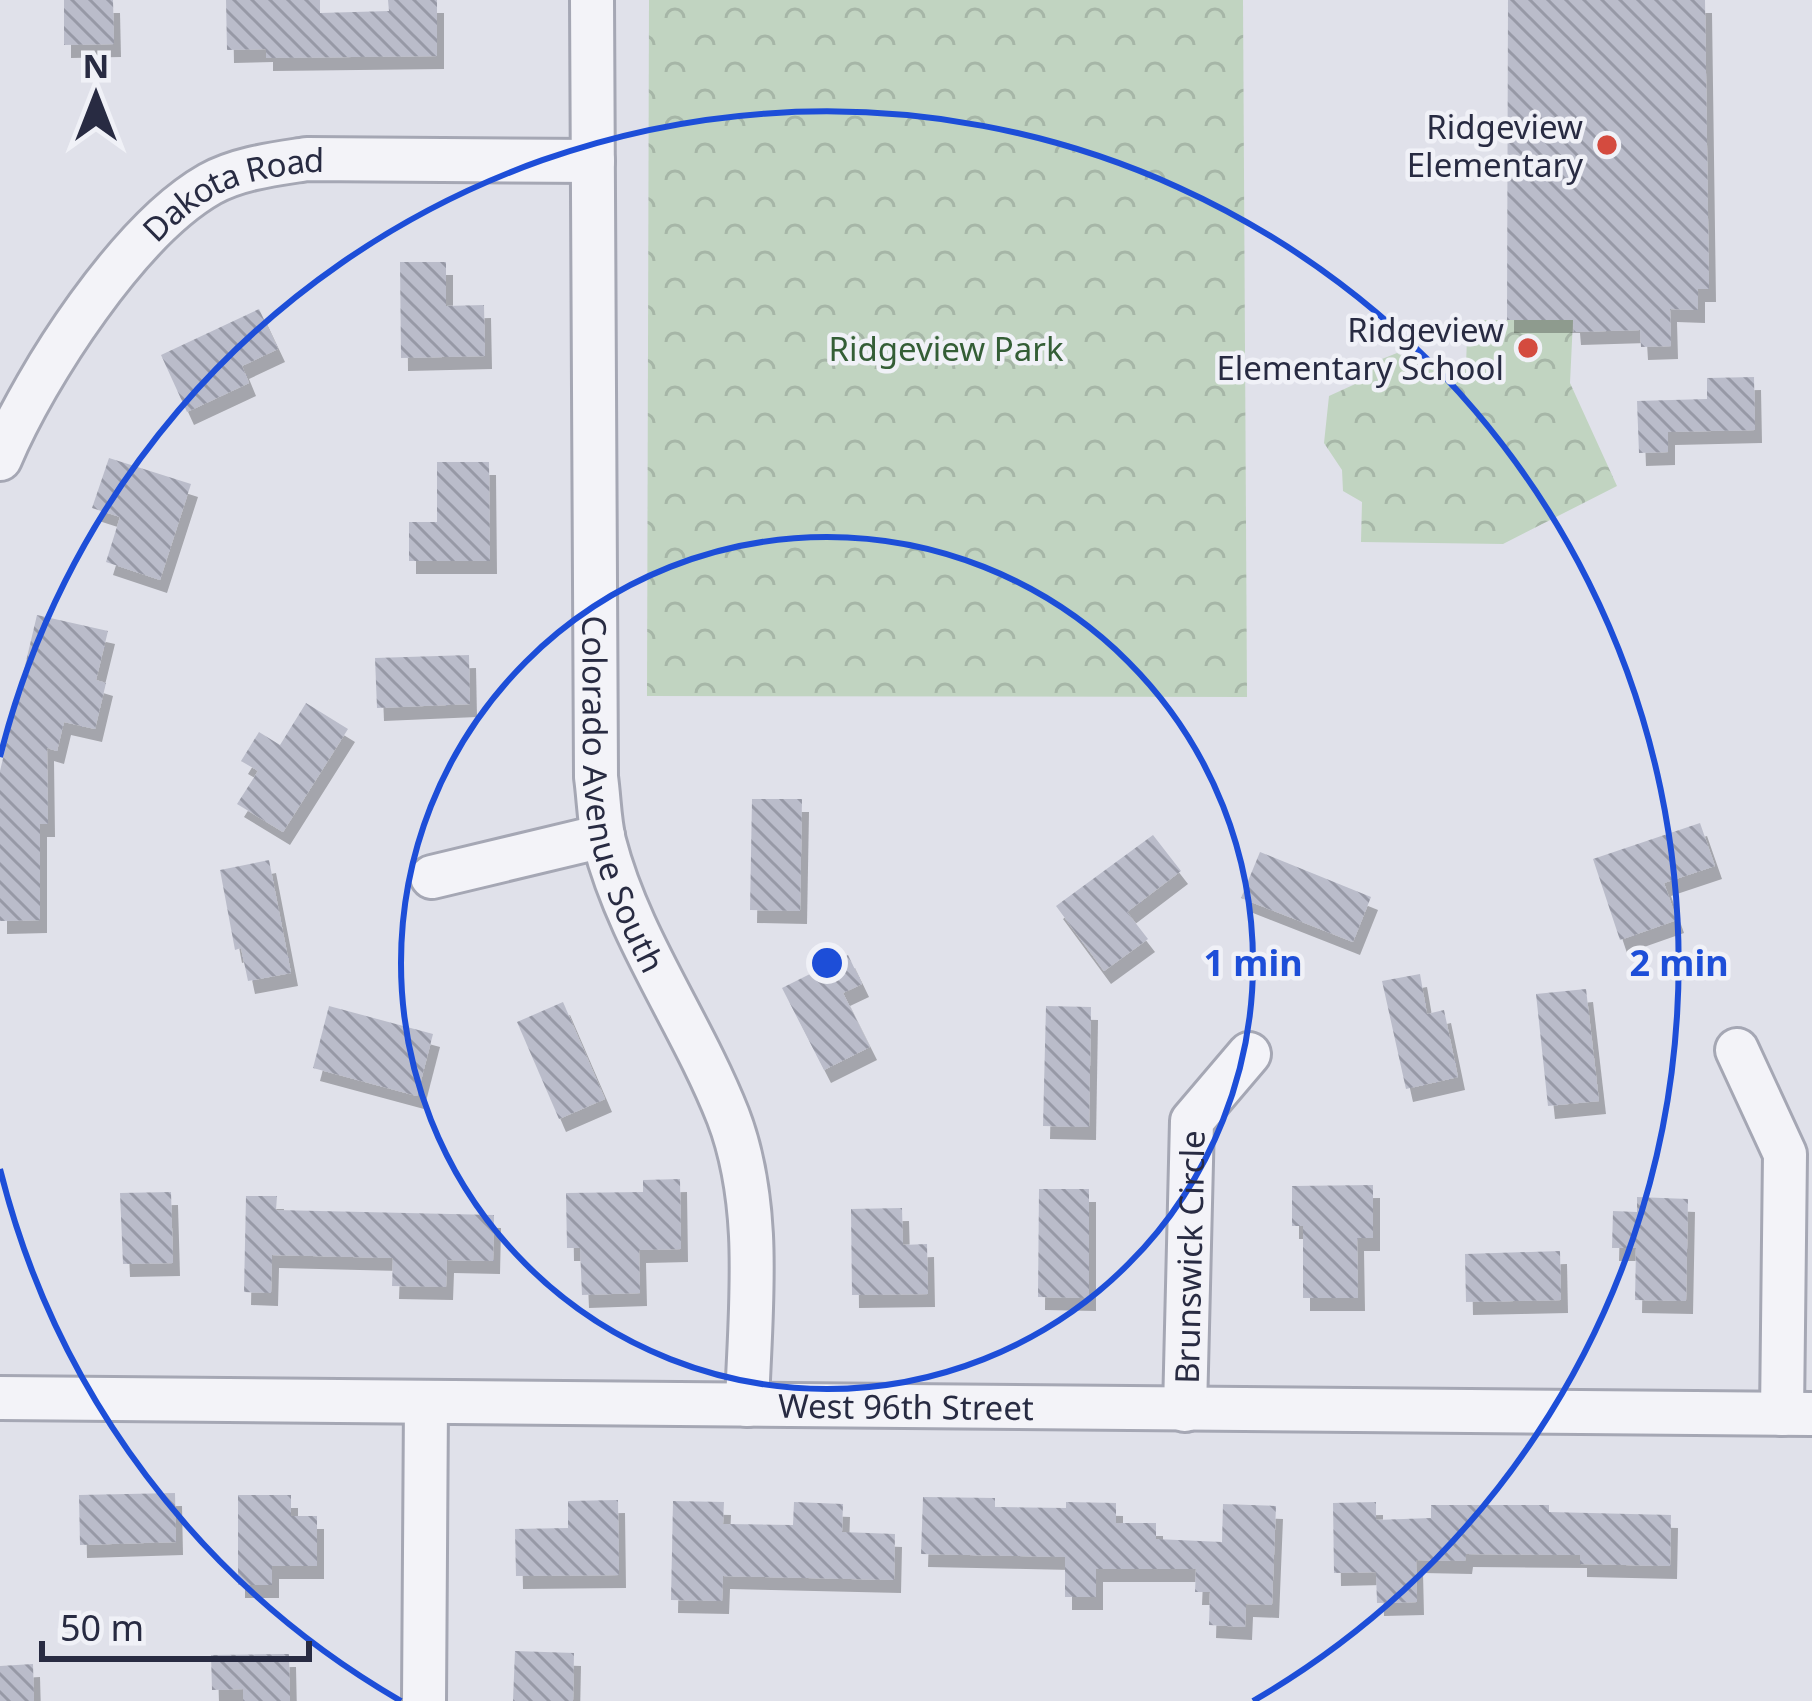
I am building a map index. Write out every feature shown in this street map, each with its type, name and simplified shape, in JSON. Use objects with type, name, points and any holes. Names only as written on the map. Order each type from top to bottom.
[{"type":"street","name":"Colorado Avenue South","points":[[592,0],[596,777],[603,836],[635,926],[728,1116],[747,1181],[751,1250],[747,1405]]},
{"type":"street","name":"Dakota Road","points":[[0,459],[66,339],[140,242],[176,206],[214,181],[307,159],[593,161]]},
{"type":"street","points":[[432,877],[603,836]]},
{"type":"street","points":[[1737,1049],[1785,1154],[1797,1414]]},
{"type":"street","name":"Brunswick Circle","points":[[1185,1410],[1192,1121],[1250,1054]]},
{"type":"street","name":"West 96th Street","points":[[0,1398],[1797,1414]]},
{"type":"street","points":[[424,1701],[426,1403]]},
{"type":"green space","name":"Ridgeview Park","points":[[649,0],[1243,0],[1247,697],[647,696]]},
{"type":"green space","points":[[1481,320],[1573,320],[1570,383],[1617,486],[1503,544],[1361,542],[1362,502],[1343,491],[1342,470],[1324,443],[1329,396],[1364,380],[1367,365],[1397,353],[1415,364],[1466,366],[1467,337]]},
{"type":"building","points":[[64,0],[113,0],[114,44],[64,45]]},
{"type":"building","points":[[226,0],[320,0],[320,13],[389,11],[388,0],[437,0],[437,56],[266,58],[266,49],[227,50]]},
{"type":"building","name":"Ridgeview Elementary","points":[[1508,0],[1705,0],[1709,289],[1698,289],[1698,310],[1670,309],[1671,346],[1641,347],[1640,330],[1574,332],[1573,320],[1507,320]]},
{"type":"building","points":[[400,262],[446,262],[446,306],[484,305],[485,356],[401,358]]},
{"type":"building","points":[[259,309],[278,349],[242,366],[249,383],[187,412],[161,355]]},
{"type":"building","points":[[1754,377],[1755,430],[1668,432],[1668,452],[1639,453],[1637,401],[1707,399],[1707,378]]},
{"type":"building","points":[[109,458],[191,484],[160,580],[106,562],[120,517],[92,508]]},
{"type":"building","points":[[437,462],[489,462],[490,561],[409,561],[409,522],[437,522]]},
{"type":"building","points":[[37,615],[108,631],[96,680],[106,683],[95,729],[64,722],[57,751],[47,748],[48,824],[40,824],[40,920],[0,921],[0,771]]},
{"type":"building","points":[[469,655],[470,704],[377,708],[375,658]]},
{"type":"building","points":[[306,703],[348,729],[283,832],[237,804],[258,771],[241,761],[259,732],[280,745]]},
{"type":"building","points":[[752,799],[802,799],[800,911],[750,910]]},
{"type":"building","points":[[1700,823],[1715,866],[1664,883],[1677,920],[1620,940],[1593,859]]},
{"type":"building","points":[[1153,835],[1181,871],[1127,912],[1148,939],[1104,971],[1056,906]]},
{"type":"building","points":[[1260,852],[1371,897],[1353,942],[1241,898]]},
{"type":"building","points":[[269,860],[291,973],[248,981],[241,948],[235,950],[220,870]]},
{"type":"building","points":[[848,955],[862,984],[843,993],[870,1047],[824,1070],[782,988]]},
{"type":"building","points":[[1420,974],[1427,1014],[1444,1010],[1458,1077],[1406,1089],[1382,981]]},
{"type":"building","points":[[1586,989],[1599,1101],[1548,1106],[1536,994]]},
{"type":"building","points":[[563,1002],[605,1099],[559,1119],[517,1022]]},
{"type":"building","points":[[329,1006],[433,1034],[417,1096],[313,1068]]},
{"type":"building","points":[[1046,1006],[1091,1007],[1089,1127],[1043,1126]]},
{"type":"building","points":[[680,1179],[681,1249],[639,1250],[640,1293],[582,1295],[580,1248],[567,1248],[566,1193],[643,1192],[643,1180]]},
{"type":"building","points":[[1373,1185],[1373,1238],[1357,1238],[1358,1298],[1303,1298],[1303,1226],[1292,1226],[1292,1186]]},
{"type":"building","points":[[1039,1189],[1089,1189],[1089,1298],[1038,1297]]},
{"type":"building","points":[[171,1192],[173,1263],[123,1264],[120,1193]]},
{"type":"building","points":[[246,1196],[277,1196],[276,1210],[494,1215],[493,1261],[447,1260],[446,1287],[392,1286],[393,1258],[272,1255],[271,1293],[244,1292]]},
{"type":"building","points":[[1637,1197],[1688,1199],[1686,1301],[1635,1300],[1636,1248],[1612,1248],[1613,1211],[1637,1212]]},
{"type":"building","points":[[902,1208],[903,1245],[927,1244],[928,1294],[852,1295],[851,1209]]},
{"type":"building","points":[[1560,1251],[1561,1300],[1466,1302],[1465,1254]]},
{"type":"building","points":[[175,1493],[176,1542],[80,1545],[79,1495]]},
{"type":"building","points":[[238,1495],[291,1495],[291,1516],[317,1516],[317,1566],[272,1566],[272,1585],[238,1585]]},
{"type":"building","points":[[923,1497],[995,1498],[995,1507],[1116,1503],[1116,1523],[1156,1523],[1156,1539],[1222,1542],[1223,1504],[1276,1506],[1272,1605],[1246,1604],[1245,1627],[1209,1625],[1210,1592],[1195,1592],[1196,1569],[1096,1569],[1096,1597],[1065,1597],[1065,1557],[921,1554]]},
{"type":"building","points":[[618,1500],[619,1575],[516,1576],[515,1529],[568,1528],[568,1501]]},
{"type":"building","points":[[673,1501],[724,1502],[723,1524],[793,1525],[794,1502],[843,1504],[842,1532],[895,1534],[894,1580],[723,1576],[722,1601],[671,1600]]},
{"type":"building","points":[[1376,1502],[1376,1520],[1431,1518],[1431,1505],[1549,1505],[1549,1512],[1671,1515],[1670,1566],[1580,1564],[1580,1555],[1466,1554],[1465,1561],[1416,1560],[1417,1602],[1377,1603],[1376,1572],[1334,1573],[1333,1503]]},
{"type":"building","points":[[515,1651],[574,1653],[573,1701],[513,1701]]},
{"type":"building","points":[[289,1654],[290,1701],[243,1701],[243,1689],[212,1690],[211,1655]]},
{"type":"building","points":[[33,1664],[34,1701],[0,1701],[0,1666]]},
{"type":"place","name":"Ridgeview Elementary","points":[[1607,145]]},
{"type":"place","name":"Ridgeview Elementary School","points":[[1528,348]]}]
